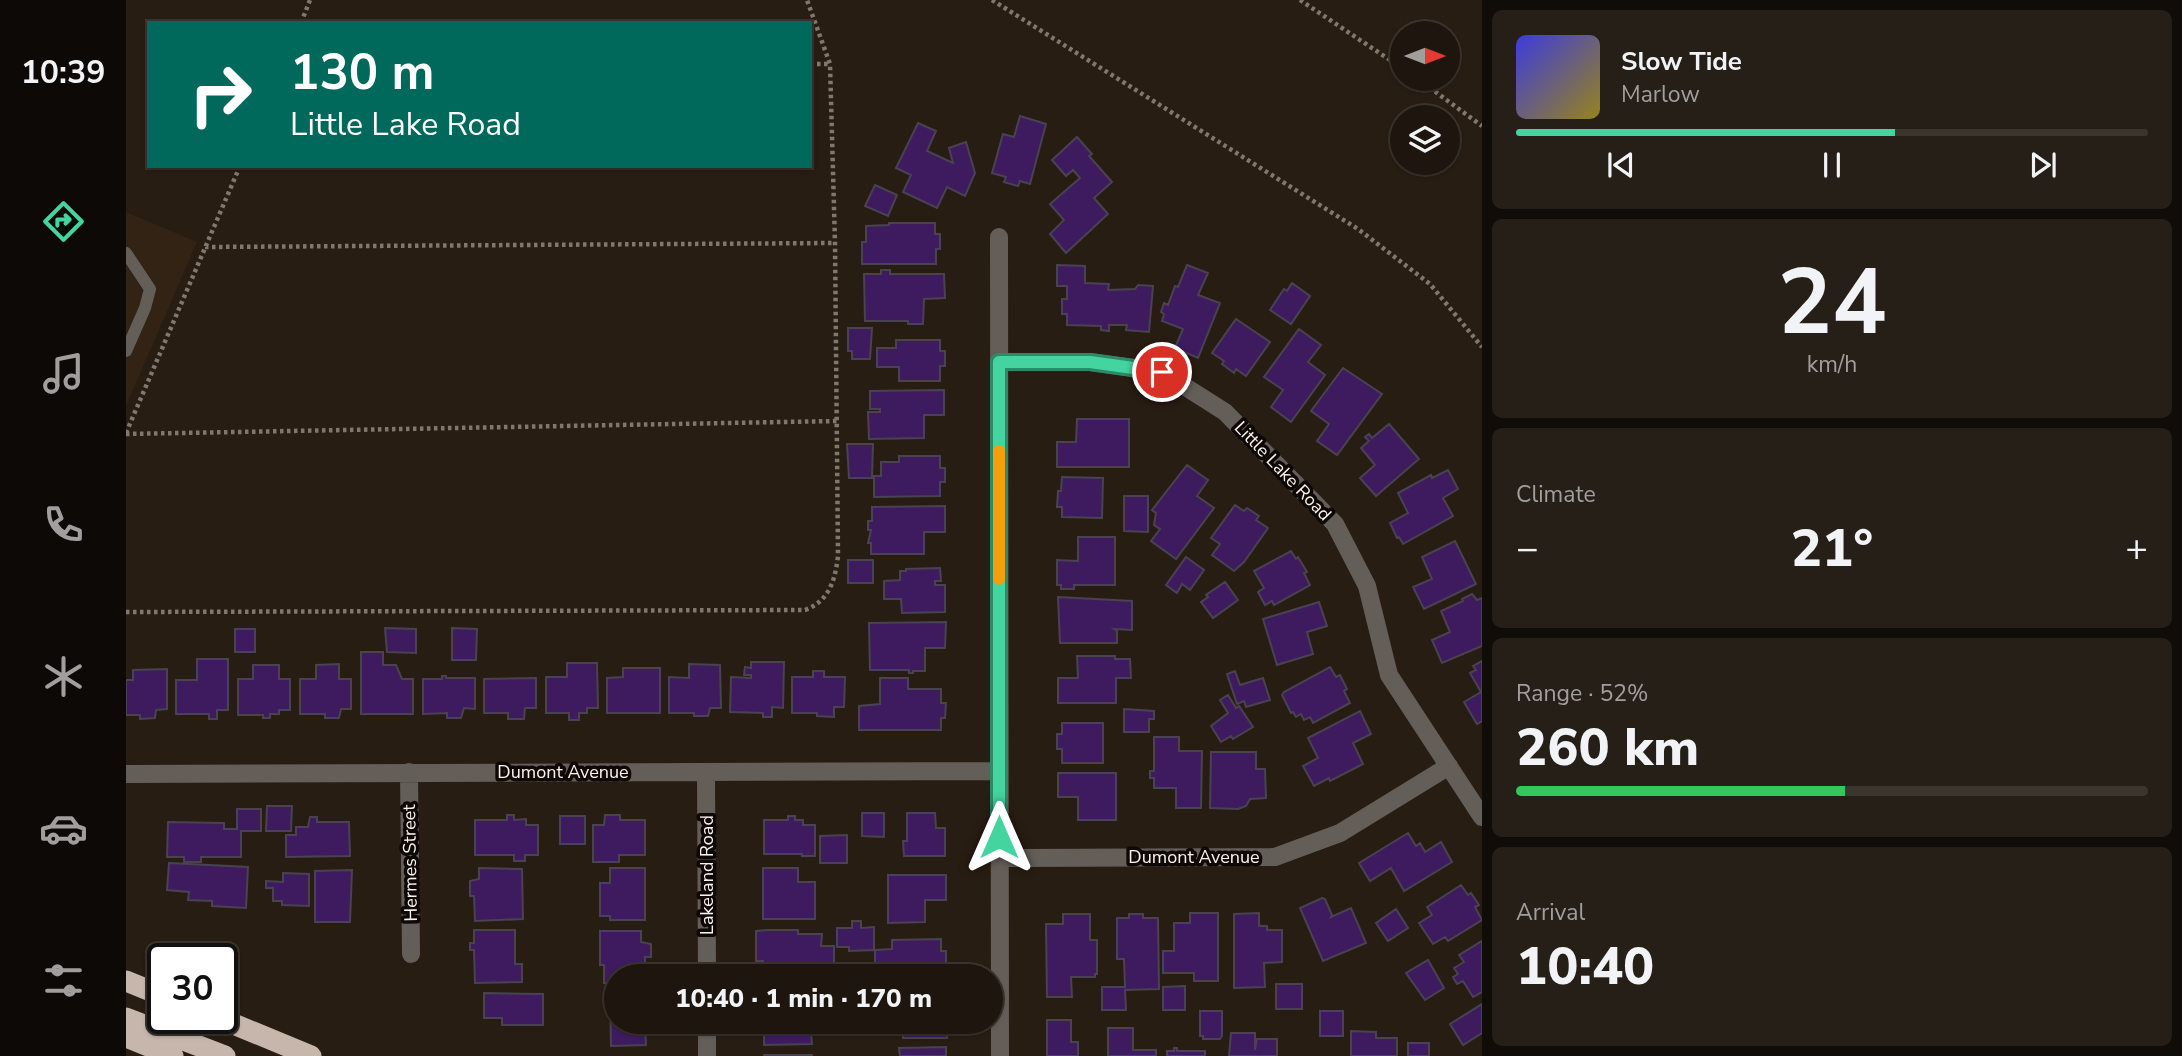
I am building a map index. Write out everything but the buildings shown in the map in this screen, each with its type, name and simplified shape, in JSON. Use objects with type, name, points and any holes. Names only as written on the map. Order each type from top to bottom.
[{"type":"highway","points":[[126,981],[147,990]]},
{"type":"highway","points":[[126,1018],[225,1056]]},
{"type":"highway","points":[[238,1026],[311,1056]]},
{"type":"highway","points":[[126,1037],[173,1056]]},
{"type":"street","points":[[999,237],[1000,1056]]},
{"type":"street","name":"Little Lake Road","points":[[999,362],[1090,362],[1162,372],[1225,412],[1335,524],[1367,586],[1390,675],[1482,817]]},
{"type":"street","name":"Dumont Avenue","points":[[999,858],[1275,857],[1340,833],[1449,766]]},
{"type":"street","name":"Dumont Avenue","points":[[126,774],[999,771]]},
{"type":"street","name":"Hermes Street","points":[[408,772],[411,954]]},
{"type":"street","name":"Lakeland Road","points":[[706,773],[707,964]]},
{"type":"street","points":[[707,1034],[707,1056]]},
{"type":"lane","points":[[126,253],[150,289],[145,308],[126,351]]},
{"type":"path","points":[[302,21],[310,0]]},
{"type":"path","points":[[126,612],[805,610],[824,600],[830,590],[836,568],[835,243],[830,64],[807,0]]},
{"type":"path","points":[[809,7],[814,0]]},
{"type":"path","points":[[992,0],[1358,229],[1430,285],[1482,347]]},
{"type":"path","points":[[1300,0],[1390,60]]},
{"type":"path","points":[[812,64],[830,64]]},
{"type":"path","points":[[1434,91],[1482,126]]},
{"type":"path","points":[[239,168],[126,433],[837,421]]},
{"type":"path","points":[[205,247],[835,243]]},
{"type":"shaded area","points":[[126,212],[197,242],[126,406]]},
{"type":"slow traffic","points":[[999,451],[999,579]]},
{"type":"route","points":[[999,837],[999,362],[1090,362],[1162,372]]}]
